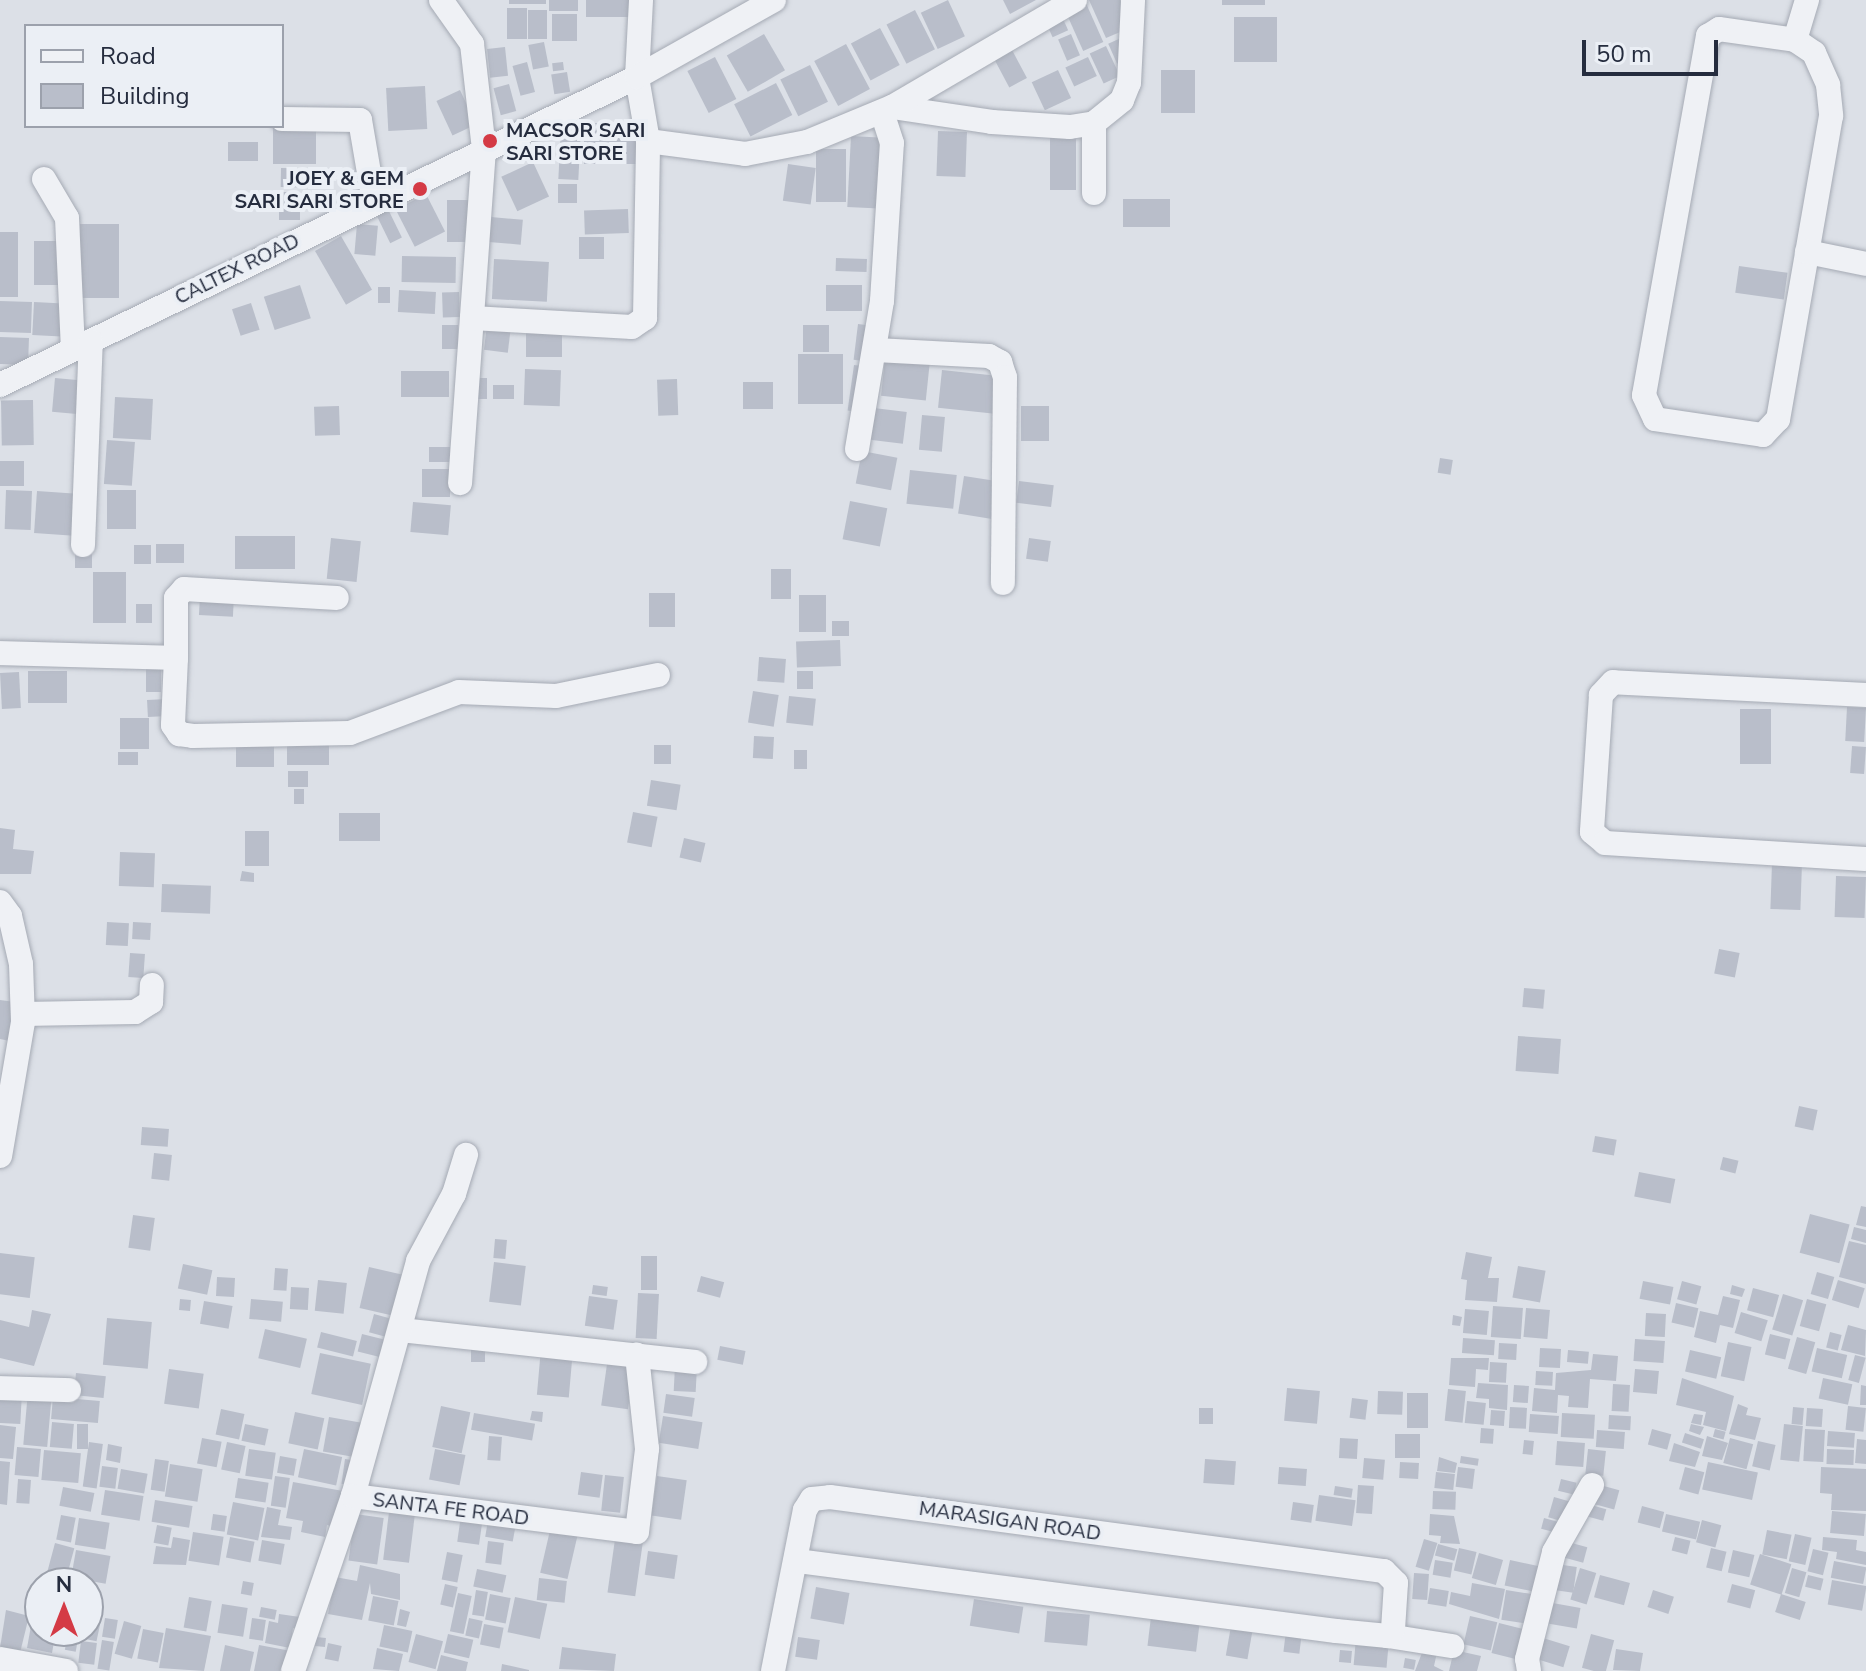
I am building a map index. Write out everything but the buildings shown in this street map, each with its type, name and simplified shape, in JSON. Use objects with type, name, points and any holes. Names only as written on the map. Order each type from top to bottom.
[{"type":"street","points":[[441,0],[472,44],[484,149],[460,483]]},
{"type":"street","points":[[472,318],[640,324],[648,289],[648,141],[637,77],[641,0]]},
{"type":"street","name":"CALTEX ROAD","points":[[0,385],[637,77],[774,0]]},
{"type":"street","points":[[648,141],[745,154],[777,151],[887,110],[1075,0]]},
{"type":"street","points":[[887,110],[1070,127],[1094,123],[1122,100],[1129,83],[1133,0]]},
{"type":"street","points":[[1795,40],[1807,0]]},
{"type":"street","points":[[1719,29],[1795,40],[1814,53],[1823,69],[1831,116],[1778,419],[1771,430],[1763,435],[1655,419],[1644,395],[1708,36],[1719,29]]},
{"type":"street","points":[[857,449],[876,350],[892,143],[887,110]]},
{"type":"street","points":[[284,119],[360,120],[374,202]]},
{"type":"street","points":[[1094,123],[1094,193]]},
{"type":"street","points":[[44,179],[67,218],[82,345],[83,545]]},
{"type":"street","points":[[1807,252],[1866,264]]},
{"type":"street","points":[[876,350],[989,356],[1000,362],[1005,377],[1003,583]]},
{"type":"street","points":[[337,598],[184,589],[176,598],[173,725],[179,734],[350,733],[459,692],[556,696],[658,675]]},
{"type":"street","points":[[0,653],[176,658]]},
{"type":"street","points":[[1866,695],[1613,682],[1601,695],[1592,832],[1605,843],[1866,859]]},
{"type":"street","points":[[0,902],[10,916],[21,964],[23,1014],[7,1073],[0,1156]]},
{"type":"street","points":[[23,1014],[135,1012],[151,1002],[152,985]]},
{"type":"street","points":[[353,1496],[418,1261],[454,1194],[466,1155]]},
{"type":"street","points":[[401,1330],[695,1362]]},
{"type":"street","name":"SANTA FE ROAD","points":[[293,1671],[353,1496],[637,1532],[647,1449],[637,1355]]},
{"type":"street","points":[[0,1388],[69,1390]]},
{"type":"street","points":[[1529,1671],[1527,1659],[1554,1552],[1592,1485]]},
{"type":"street","name":"MARASIGAN ROAD","points":[[773,1671],[805,1510],[812,1499],[830,1497],[1384,1571],[1396,1583],[1388,1636]]},
{"type":"street","points":[[797,1561],[1452,1646]]},
{"type":"street","points":[[0,1659],[66,1671]]},
{"type":"place","name":"MACSOR SARI SARI STORE","points":[[490,141]]},
{"type":"place","name":"JOEY & GEM SARI SARI STORE","points":[[420,189]]}]
